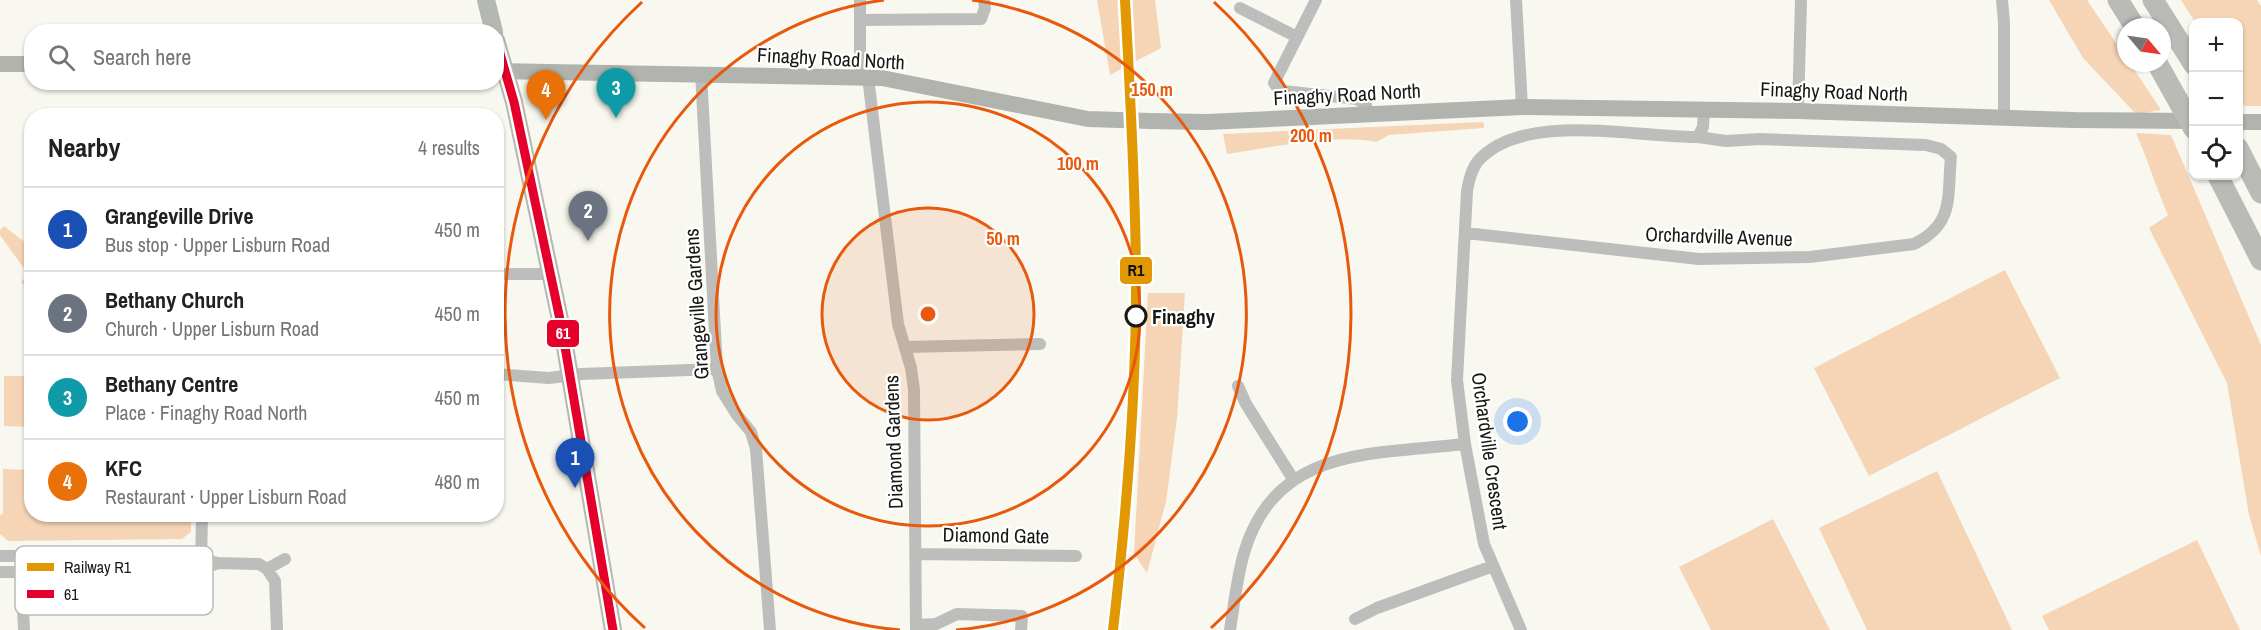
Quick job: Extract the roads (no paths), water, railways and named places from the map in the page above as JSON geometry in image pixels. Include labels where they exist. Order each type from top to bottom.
[{"type":"highway","points":[[2118,0],[2129,18]]},
{"type":"highway","points":[[2153,0],[2189,58]]},
{"type":"highway","points":[[2163,72],[2191,126]]},
{"type":"highway","points":[[2243,156],[2261,193]]},
{"type":"highway","points":[[2220,180],[2261,260]]},
{"type":"main road","points":[[486,0],[492,24]]},
{"type":"main road","points":[[504,83],[551,274],[571,375],[613,630]]},
{"type":"street","name":"Diamond Gardens","points":[[860,0],[864,77],[898,324],[906,347],[914,390],[916,627]]},
{"type":"street","points":[[860,20],[981,19],[985,8],[984,0]]},
{"type":"street","points":[[1316,0],[1274,83],[1278,89],[1283,91],[1357,99],[1366,105],[1367,114]]},
{"type":"street","points":[[1516,0],[1522,107]]},
{"type":"street","points":[[1798,111],[1801,0]]},
{"type":"street","points":[[2002,0],[2004,118]]},
{"type":"street","points":[[1240,8],[1297,37]]},
{"type":"street","points":[[0,64],[24,64]]},
{"type":"street","name":"Finaghy Road North","points":[[504,71],[882,78],[1088,119],[1207,122],[1522,107],[1704,109],[2189,121]]},
{"type":"street","name":"Grangeville Gardens","points":[[701,73],[717,369],[722,391],[751,432],[756,449],[770,630]]},
{"type":"street","points":[[1698,137],[1703,127],[1704,109]]},
{"type":"street","points":[[2243,122],[2261,122]]},
{"type":"street","name":"Orchardville Avenue","points":[[1576,130],[1698,137],[1726,141],[1760,139],[1926,145],[1941,149],[1951,157],[1945,216],[1941,225],[1927,238],[1914,244],[1771,260],[1699,259],[1466,233],[1467,192],[1472,170],[1478,161],[1503,144],[1539,134],[1576,130]]},
{"type":"street","name":"Orchardville Crescent","points":[[1466,233],[1457,380],[1484,544],[1521,630]]},
{"type":"street","points":[[504,274],[551,274]]},
{"type":"street","points":[[906,347],[1040,344]]},
{"type":"street","points":[[504,375],[549,378],[571,375],[717,369]]},
{"type":"street","points":[[1238,386],[1246,404],[1293,479]]},
{"type":"street","points":[[1230,630],[1244,553],[1256,524],[1268,503],[1293,479],[1324,464],[1350,458],[1466,444]]},
{"type":"street","points":[[201,546],[202,522]]},
{"type":"street","name":"Diamond Gate","points":[[916,554],[1076,556]]},
{"type":"street","points":[[0,555],[15,556]]},
{"type":"street","points":[[267,568],[285,559]]},
{"type":"street","points":[[213,563],[258,564],[267,568],[275,581],[277,630]]},
{"type":"street","points":[[1355,619],[1377,608],[1493,566]]},
{"type":"street","points":[[916,627],[936,624],[957,614],[1022,616],[1021,630]]},
{"type":"street","points":[[23,615],[24,630]]},
{"type":"rail line","name":"R1","points":[[1113,630],[1130,449],[1136,313],[1133,167],[1125,0]]},
{"type":"place","name":"Bethany Centre","points":[[616,118]]},
{"type":"place","name":"KFC","points":[[546,120]]},
{"type":"place","name":"Bethany Church","points":[[588,241]]},
{"type":"place","name":"Finaghy","points":[[1136,316]]},
{"type":"place","name":"Grangeville Drive","points":[[575,488]]}]
